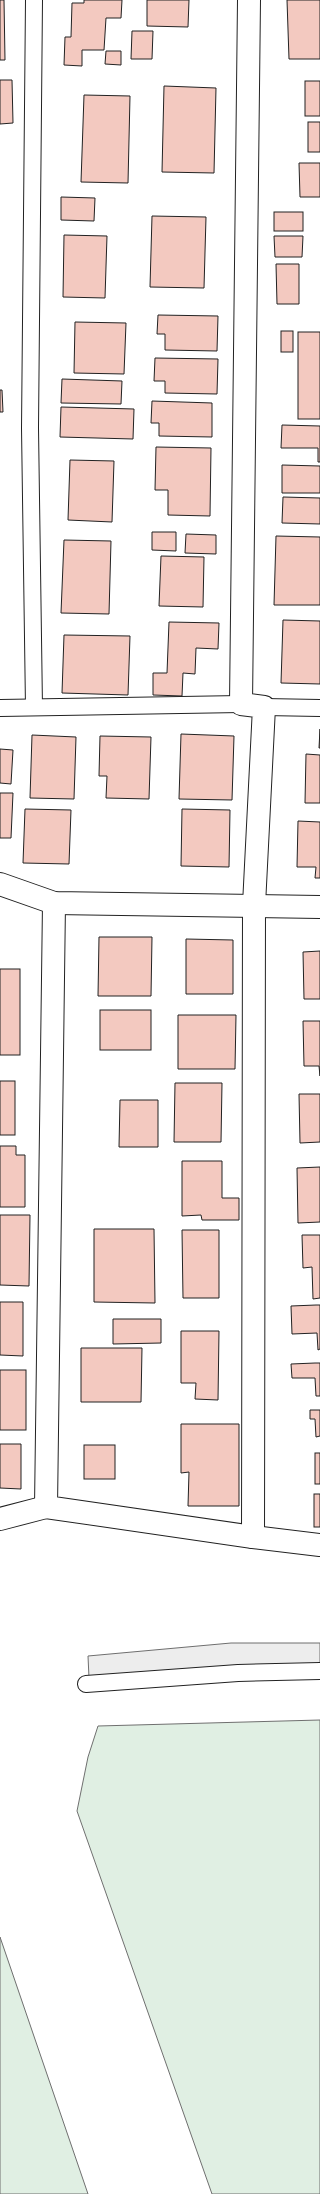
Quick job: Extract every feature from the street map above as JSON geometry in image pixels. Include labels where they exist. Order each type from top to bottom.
[{"type":"street","points":[[249,0],[241,704],[264,707],[254,905],[253,1537]]},
{"type":"street","points":[[0,884],[54,903],[320,907]]},
{"type":"street","points":[[46,1507],[54,903]]},
{"type":"street","points":[[0,1519],[46,1507],[253,1537],[320,1545]]},
{"type":"lane","points":[[34,0],[30,428],[34,708]]},
{"type":"lane","points":[[0,708],[241,704]]},
{"type":"lane","points":[[264,707],[320,708]]},
{"type":"lane","points":[[86,1684],[238,1673],[320,1671]]},
{"type":"green space","points":[[320,1720],[320,2194],[212,2194],[77,1811],[88,1757],[98,1726]]},
{"type":"green space","points":[[0,1937],[88,2194],[0,2194]]},
{"type":"shaded area","points":[[231,1643],[320,1643],[320,1667],[89,1678],[88,1656]]},
{"type":"building","points":[[0,0],[4,0],[5,60],[0,60]]},
{"type":"building","points":[[84,0],[122,0],[121,18],[106,18],[104,50],[82,50],[82,66],[64,65],[65,37],[71,37],[72,3],[84,3]]},
{"type":"building","points":[[147,0],[189,0],[188,27],[147,26]]},
{"type":"building","points":[[287,0],[320,0],[320,59],[289,59]]},
{"type":"building","points":[[132,31],[153,31],[152,59],[131,59]]},
{"type":"building","points":[[106,51],[121,51],[121,65],[105,64]]},
{"type":"building","points":[[0,80],[12,80],[13,123],[0,124]]},
{"type":"building","points":[[305,81],[320,81],[320,116],[305,116]]},
{"type":"building","points":[[164,86],[216,88],[214,173],[162,172]]},
{"type":"building","points":[[84,95],[130,96],[128,183],[81,182]]},
{"type":"building","points":[[308,122],[320,122],[320,152],[308,152]]},
{"type":"building","points":[[299,163],[320,163],[320,197],[300,197]]},
{"type":"building","points":[[61,197],[95,198],[94,221],[61,220]]},
{"type":"building","points":[[274,212],[303,212],[303,231],[274,231]]},
{"type":"building","points":[[152,216],[206,217],[204,288],[150,287]]},
{"type":"building","points":[[64,235],[107,236],[105,298],[63,297]]},
{"type":"building","points":[[274,236],[303,236],[302,257],[275,257]]},
{"type":"building","points":[[276,264],[299,264],[299,304],[277,304]]},
{"type":"building","points":[[158,315],[218,316],[217,351],[165,350],[165,334],[157,334]]},
{"type":"building","points":[[75,322],[126,323],[124,374],[74,373]]},
{"type":"building","points":[[281,331],[293,331],[293,352],[281,352]]},
{"type":"building","points":[[298,332],[320,332],[320,419],[298,419]]},
{"type":"building","points":[[155,358],[218,359],[217,394],[165,393],[165,381],[154,381]]},
{"type":"building","points":[[62,379],[122,381],[121,404],[61,403]]},
{"type":"building","points":[[0,390],[2,390],[3,412],[0,412]]},
{"type":"building","points":[[152,401],[212,403],[212,437],[159,436],[159,423],[151,423]]},
{"type":"building","points":[[61,407],[134,409],[133,439],[60,437]]},
{"type":"building","points":[[282,425],[320,426],[320,462],[318,462],[318,448],[281,448]]},
{"type":"building","points":[[156,447],[211,448],[210,516],[168,515],[168,490],[155,490]]},
{"type":"building","points":[[70,460],[114,461],[112,522],[68,520]]},
{"type":"building","points":[[282,465],[320,466],[320,493],[282,493]]},
{"type":"building","points":[[283,497],[320,498],[320,524],[282,523]]},
{"type":"building","points":[[152,532],[176,532],[176,551],[152,550]]},
{"type":"building","points":[[186,534],[216,535],[216,554],[185,553]]},
{"type":"building","points":[[276,536],[320,537],[320,605],[274,605]]},
{"type":"building","points":[[64,540],[111,541],[109,614],[61,613]]},
{"type":"building","points":[[161,556],[204,557],[203,607],[159,606]]},
{"type":"building","points":[[283,620],[320,621],[320,684],[281,683]]},
{"type":"building","points":[[169,622],[219,623],[218,649],[196,648],[195,674],[183,673],[182,696],[153,695],[153,673],[167,673]]},
{"type":"building","points":[[64,635],[130,636],[128,695],[62,693]]},
{"type":"building","points":[[181,734],[234,736],[232,800],[179,799]]},
{"type":"building","points":[[32,735],[76,737],[74,799],[30,798]]},
{"type":"building","points":[[100,736],[151,737],[149,799],[106,798],[107,776],[99,776]]},
{"type":"building","points":[[0,749],[13,750],[11,784],[0,783]]},
{"type":"building","points":[[306,754],[320,755],[320,803],[305,803]]},
{"type":"building","points":[[0,793],[13,793],[11,838],[0,838]]},
{"type":"building","points":[[25,809],[71,810],[69,864],[23,863]]},
{"type":"building","points":[[182,809],[230,810],[229,867],[181,866]]},
{"type":"building","points":[[298,821],[320,822],[320,878],[315,878],[316,867],[297,867]]},
{"type":"building","points":[[99,937],[152,937],[151,996],[98,996]]},
{"type":"building","points":[[186,939],[233,940],[233,994],[186,994]]},
{"type":"building","points":[[320,951],[320,999],[304,999],[303,952]]},
{"type":"building","points":[[0,969],[20,969],[20,1055],[0,1055]]},
{"type":"building","points":[[100,1010],[151,1010],[151,1050],[100,1050]]},
{"type":"building","points":[[178,1015],[236,1015],[235,1069],[178,1069]]},
{"type":"building","points":[[303,1021],[320,1021],[320,1076],[319,1066],[304,1066]]},
{"type":"building","points":[[0,1081],[15,1081],[15,1135],[0,1135]]},
{"type":"building","points":[[175,1083],[222,1083],[221,1142],[174,1142]]},
{"type":"building","points":[[299,1094],[320,1094],[320,1142],[300,1143]]},
{"type":"building","points":[[120,1100],[158,1100],[158,1147],[119,1147]]},
{"type":"building","points":[[0,1146],[16,1146],[16,1155],[25,1155],[25,1207],[0,1207]]},
{"type":"building","points":[[182,1161],[222,1161],[222,1198],[239,1198],[239,1220],[202,1220],[201,1215],[182,1216]]},
{"type":"building","points":[[320,1167],[320,1222],[298,1223],[297,1168]]},
{"type":"building","points":[[0,1215],[30,1215],[29,1286],[0,1285]]},
{"type":"building","points":[[94,1229],[154,1229],[155,1303],[94,1302]]},
{"type":"building","points":[[182,1230],[219,1230],[219,1298],[183,1298]]},
{"type":"building","points":[[302,1235],[320,1235],[320,1298],[313,1299],[312,1267],[303,1268]]},
{"type":"building","points":[[0,1302],[23,1302],[23,1356],[0,1355]]},
{"type":"building","points":[[320,1305],[320,1349],[318,1350],[317,1333],[292,1334],[291,1306]]},
{"type":"building","points":[[113,1319],[161,1319],[161,1343],[113,1344]]},
{"type":"building","points":[[181,1331],[219,1331],[218,1400],[195,1399],[196,1383],[181,1383]]},
{"type":"building","points":[[81,1348],[142,1348],[141,1402],[81,1402]]},
{"type":"building","points":[[320,1363],[320,1396],[316,1396],[315,1378],[292,1378],[291,1364]]},
{"type":"building","points":[[0,1370],[26,1370],[26,1430],[0,1430]]},
{"type":"building","points":[[310,1410],[320,1410],[320,1436],[316,1437],[315,1419],[310,1419]]},
{"type":"building","points":[[181,1424],[239,1424],[239,1506],[188,1506],[189,1472],[181,1473]]},
{"type":"building","points":[[0,1444],[21,1444],[21,1489],[0,1488]]},
{"type":"building","points":[[84,1445],[115,1445],[115,1479],[84,1479]]},
{"type":"building","points":[[315,1453],[320,1453],[320,1484],[315,1484]]},
{"type":"building","points":[[314,1494],[320,1494],[320,1527],[314,1527]]}]
